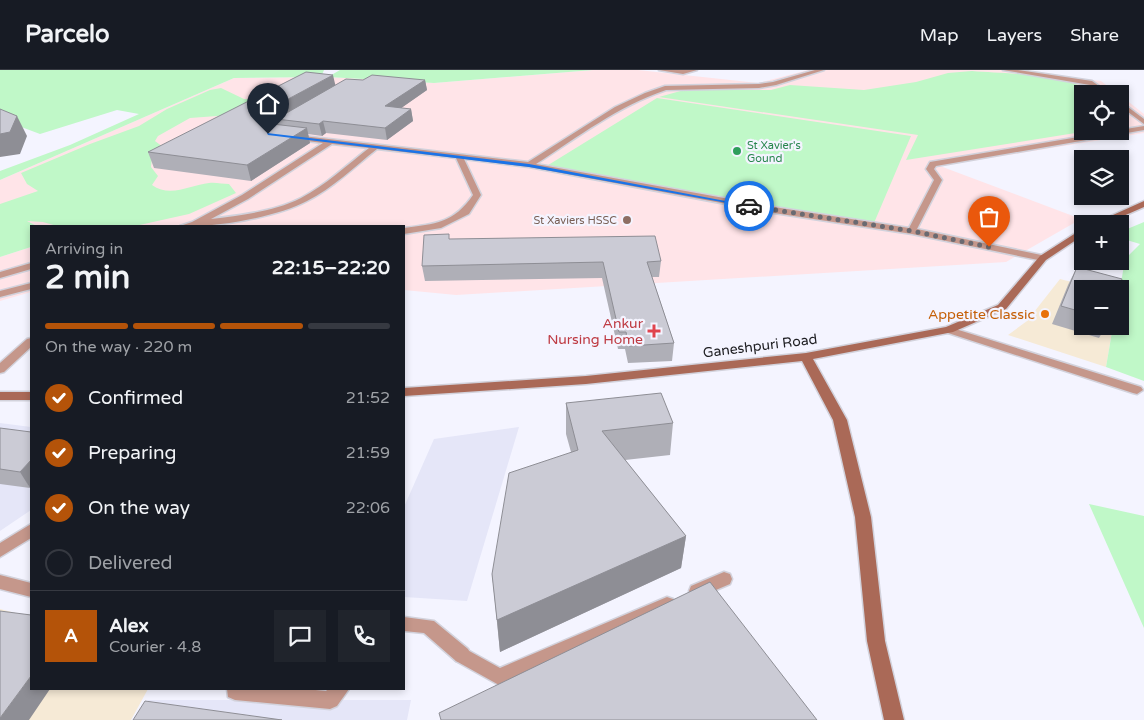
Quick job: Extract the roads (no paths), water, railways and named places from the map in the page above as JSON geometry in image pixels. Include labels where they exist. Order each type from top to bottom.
[{"type":"street","points":[[662,70],[683,72],[694,70]]},
{"type":"street","points":[[529,165],[617,108],[665,88],[759,86],[774,84],[821,70]]},
{"type":"street","points":[[1006,70],[1092,83],[1095,85]]},
{"type":"street","points":[[1129,110],[1144,122]]},
{"type":"street","points":[[912,231],[938,180],[930,169],[933,164],[1144,128]]},
{"type":"street","points":[[286,136],[529,165],[774,210],[912,231],[1043,258]]},
{"type":"street","points":[[195,224],[245,197],[329,142]]},
{"type":"street","points":[[190,225],[267,214],[294,205],[315,193],[376,146]]},
{"type":"street","points":[[405,231],[438,226],[466,212],[477,196],[459,156]]},
{"type":"street","points":[[1118,215],[1144,204]]},
{"type":"street","name":"Ganeshpuri Road","points":[[405,392],[586,380],[806,357],[949,330],[1002,307],[1043,258],[1074,237]]},
{"type":"street","points":[[0,275],[30,266]]},
{"type":"street","points":[[0,294],[30,286]]},
{"type":"street","points":[[949,330],[1137,390]]},
{"type":"street","points":[[0,369],[30,342]]},
{"type":"street","points":[[806,357],[840,420],[863,517],[876,641],[894,720]]},
{"type":"street","points":[[0,396],[30,396]]},
{"type":"street","points":[[0,551],[30,531]]},
{"type":"street","points":[[405,624],[428,626],[462,656],[499,677],[724,579]]},
{"type":"street","points":[[0,582],[30,590]]},
{"type":"street","points":[[235,691],[330,700],[339,690]]},
{"type":"place","name":"St Xavier's Gound","points":[[737,151]]},
{"type":"place","name":"St Xaviers HSSC","points":[[627,220]]},
{"type":"place","name":"Appetite Classic","points":[[1045,314]]},
{"type":"place","name":"Ankur Nursing Home","points":[[654,331]]}]
